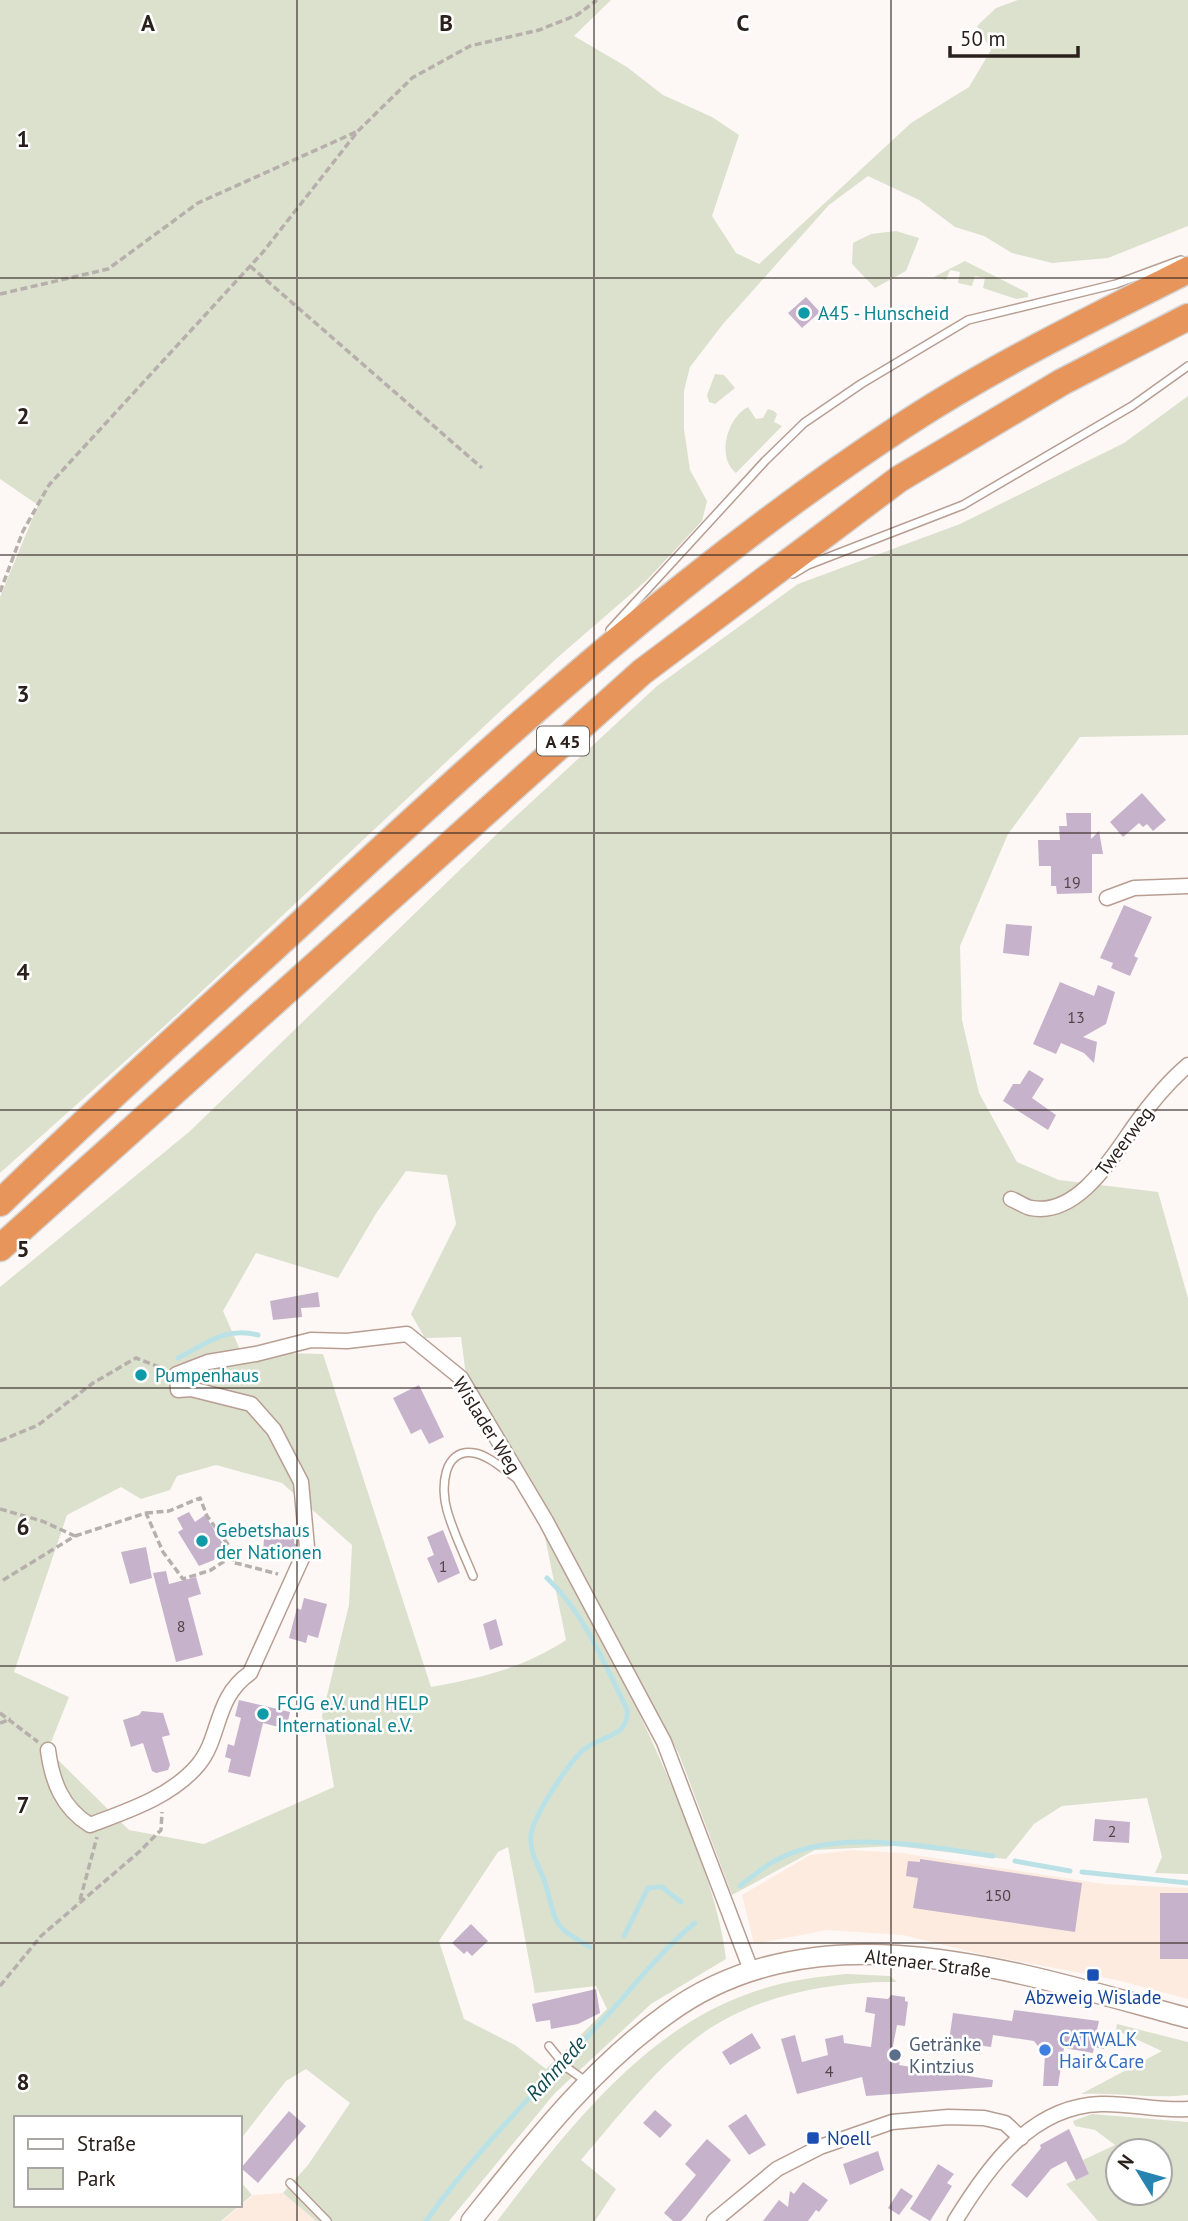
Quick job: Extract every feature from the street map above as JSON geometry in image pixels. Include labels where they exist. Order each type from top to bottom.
[{"type":"highway","name":"A 45","points":[[0,1203],[540,703],[732,547],[810,489],[910,421],[1095,317],[1188,270]]},
{"type":"highway","name":"A 45","points":[[0,1248],[459,833],[642,672],[900,478],[1062,382],[1188,317]]},
{"type":"main road","name":"Altenaer Straße","points":[[471,2221],[587,2082],[668,2012],[751,1970],[800,1958],[847,1954],[923,1958],[1075,1988],[1188,2018]]},
{"type":"street","points":[[1107,898],[1134,888],[1188,886]]},
{"type":"street","name":"Tweerweg","points":[[1011,1199],[1031,1208],[1057,1205],[1082,1191],[1106,1170],[1136,1123],[1188,1065]]},
{"type":"street","name":"Wislader Weg","points":[[177,1374],[208,1362],[256,1354],[311,1340],[347,1341],[407,1334],[461,1378],[523,1482],[664,1742],[751,1970]]},
{"type":"street","points":[[48,1750],[51,1777],[72,1815],[90,1825],[161,1794],[199,1764],[234,1684],[250,1673],[307,1547],[301,1482],[274,1430],[251,1404],[191,1389],[178,1390],[177,1374]]},
{"type":"street","points":[[955,2221],[985,2173],[1021,2138],[1044,2121],[1087,2105],[1188,2109]]},
{"type":"street","points":[[714,2221],[777,2169],[820,2147],[892,2122],[948,2117],[984,2118],[1004,2123],[1021,2138]]},
{"type":"lane","points":[[605,635],[765,461],[804,423],[861,384],[968,320],[1116,284],[1188,257]]},
{"type":"lane","points":[[785,579],[808,565],[883,539],[964,505],[1132,406],[1188,366]]},
{"type":"lane","points":[[642,672],[762,594]]},
{"type":"lane","points":[[540,703],[596,645]]},
{"type":"lane","points":[[473,1576],[446,1509],[443,1487],[445,1472],[460,1454],[474,1453],[523,1482]]},
{"type":"lane","points":[[549,2046],[566,2067],[587,2082]]},
{"type":"lane","points":[[290,2183],[327,2221]]},
{"type":"path","points":[[0,592],[23,531],[49,485],[250,266],[358,131],[412,78],[470,46],[540,30],[577,15],[597,0]]},
{"type":"path","points":[[0,294],[108,269],[198,202],[358,131]]},
{"type":"path","points":[[250,266],[482,468]]},
{"type":"path","points":[[0,1441],[38,1424],[93,1383],[136,1358],[177,1374]]},
{"type":"path","points":[[0,1582],[75,1536],[146,1513],[169,1511],[200,1498],[207,1516],[235,1554]]},
{"type":"path","points":[[0,1509],[42,1521],[75,1536]]},
{"type":"path","points":[[146,1513],[163,1552],[183,1579],[211,1570],[235,1554]]},
{"type":"path","points":[[235,1554],[232,1562],[294,1578]]},
{"type":"path","points":[[0,1713],[48,1750]]},
{"type":"path","points":[[0,1723],[11,1719]]},
{"type":"path","points":[[0,1986],[41,1936],[161,1829],[161,1794]]},
{"type":"path","points":[[80,1902],[101,1821]]},
{"type":"shaded area","points":[[852,1850],[902,1853],[1104,1884],[1188,1888],[1188,1999],[1117,1980],[980,1954],[903,1935],[827,1930],[754,1944],[742,1895],[810,1855]]},
{"type":"shaded area","points":[[283,2193],[316,2221],[222,2221],[242,2207],[253,2195]]},
{"type":"green space","points":[[0,0],[611,0],[574,36],[627,67],[663,95],[712,117],[739,135],[712,216],[736,253],[759,264],[911,123],[969,87],[991,50],[977,26],[996,8],[1018,0],[1188,0],[1188,226],[1108,258],[1052,263],[1012,253],[984,236],[955,227],[919,200],[868,176],[829,205],[723,324],[690,367],[684,391],[684,429],[690,470],[707,501],[702,521],[647,580],[557,658],[169,1022],[0,1173],[0,597],[38,505],[0,479]]},
{"type":"green space","points":[[896,231],[919,238],[906,271],[875,288],[852,264],[853,243],[871,234]]},
{"type":"green space","points":[[965,261],[1028,293],[1028,297],[1016,299],[983,288],[985,278],[975,276],[972,286],[958,283],[960,272],[950,270],[946,280],[934,277]]},
{"type":"green space","points":[[715,374],[724,375],[735,388],[715,404],[709,402],[707,395]]},
{"type":"green space","points":[[1188,396],[1188,735],[1080,737],[1008,834],[960,946],[962,1020],[979,1093],[1017,1162],[1059,1180],[1158,1192],[1188,1298],[1188,1874],[1155,1873],[1162,1857],[1147,1798],[1062,1806],[1034,1824],[1006,1859],[896,1846],[815,1850],[732,1895],[679,1754],[552,1518],[466,1376],[461,1337],[425,1338],[411,1314],[456,1224],[447,1175],[406,1171],[377,1212],[338,1278],[256,1253],[223,1311],[241,1352],[323,1354],[431,1687],[501,1671],[566,1640],[542,1523],[617,1668],[669,1778],[709,1886],[726,1959],[651,2004],[555,2093],[449,2221],[316,2221],[283,2193],[308,2165],[350,2103],[306,2069],[286,2081],[242,2137],[242,2116],[14,2116],[14,2207],[238,2207],[221,2221],[0,2221],[0,1287],[189,1132],[501,830],[657,686],[798,584],[960,524],[1124,443]],"holes":[[[216,1465],[282,1483],[352,1545],[349,1605],[322,1716],[334,1787],[204,1844],[129,1830],[48,1750],[69,1697],[14,1672],[67,1515],[121,1487],[141,1499],[170,1490],[177,1476]],[[508,1847],[535,1993],[596,1986],[607,2009],[546,2069],[515,2045],[464,2019],[439,1941],[498,1852]]]},
{"type":"green space","points":[[748,407],[756,419],[763,418],[768,409],[774,411],[777,414],[774,422],[782,426],[736,473],[726,457],[725,448],[734,420]]},
{"type":"green space","points":[[847,1974],[890,1976],[897,1982],[847,1984],[771,2000],[724,2020],[703,2033],[669,2061],[581,2160],[616,2189],[595,2221],[497,2221],[550,2153],[609,2087],[676,2031],[713,2009],[753,1992],[800,1980]]},
{"type":"green space","points":[[1117,2024],[1188,2042],[1188,2095],[1081,2094],[1162,2051],[1116,2030]]},
{"type":"green space","points":[[1092,2114],[1188,2122],[1188,2221],[1098,2221],[1066,2184],[1089,2174],[1083,2160],[1104,2150],[1104,2207],[1174,2207],[1174,2137],[1104,2137],[1095,2130],[1075,2126],[1073,2121]]},
{"type":"green space","points":[[242,2183],[252,2195],[242,2203]]},
{"type":"building","name":"A45 - Hunscheid","points":[[806,297],[820,312],[802,328],[788,313]]},
{"type":"building","points":[[1142,793],[1166,820],[1153,831],[1147,824],[1143,827],[1139,823],[1123,837],[1110,822]]},
{"type":"building","points":[[1066,813],[1091,813],[1091,839],[1099,831],[1103,854],[1092,854],[1092,893],[1057,894],[1056,886],[1051,886],[1051,866],[1039,866],[1038,840],[1060,840],[1059,826],[1067,826]]},
{"type":"building","points":[[1124,905],[1152,917],[1134,956],[1138,958],[1130,976],[1111,968],[1113,963],[1100,958]]},
{"type":"building","points":[[1006,924],[1032,926],[1029,956],[1003,953]]},
{"type":"building","points":[[1060,982],[1094,996],[1098,985],[1115,992],[1106,1024],[1083,1037],[1097,1042],[1094,1063],[1084,1053],[1061,1043],[1056,1054],[1033,1044]]},
{"type":"building","points":[[1029,1070],[1044,1079],[1032,1098],[1056,1115],[1048,1130],[1003,1101],[1013,1084],[1020,1084]]},
{"type":"building","points":[[318,1292],[320,1307],[301,1308],[302,1317],[273,1320],[270,1301]]},
{"type":"building","points":[[419,1385],[444,1437],[429,1444],[421,1429],[411,1434],[393,1398]]},
{"type":"building","name":"Gebetshaus der Nationen","points":[[189,1512],[195,1522],[205,1515],[226,1549],[215,1556],[214,1560],[199,1566],[178,1532],[183,1529],[177,1518]]},
{"type":"building","points":[[273,1526],[295,1529],[294,1543],[297,1545],[291,1558],[263,1552],[264,1539],[271,1540]]},
{"type":"building","points":[[443,1530],[460,1573],[438,1583],[427,1558],[434,1555],[427,1537]]},
{"type":"building","points":[[146,1547],[152,1578],[130,1584],[121,1552]]},
{"type":"building","points":[[166,1571],[169,1584],[196,1577],[201,1594],[188,1598],[203,1655],[176,1662],[153,1573]]},
{"type":"building","points":[[304,1598],[327,1604],[318,1638],[308,1635],[306,1643],[289,1638],[297,1608],[301,1610]]},
{"type":"building","points":[[496,1619],[503,1645],[490,1650],[483,1624]]},
{"type":"building","points":[[239,1700],[290,1712],[286,1729],[263,1723],[250,1777],[228,1772],[231,1759],[225,1757],[228,1744],[234,1746],[241,1718],[235,1716]]},
{"type":"building","points":[[142,1711],[163,1713],[170,1735],[162,1737],[170,1765],[168,1770],[156,1773],[152,1771],[143,1743],[131,1747],[123,1720],[139,1715]]},
{"type":"building","points":[[1095,1819],[1130,1822],[1129,1843],[1093,1841]]},
{"type":"building","points":[[920,1859],[1082,1883],[1075,1932],[913,1908],[918,1878],[906,1876],[908,1861],[920,1862]]},
{"type":"building","points":[[1160,1893],[1188,1893],[1188,1959],[1160,1959]]},
{"type":"building","points":[[471,1924],[488,1941],[472,1956],[467,1951],[464,1954],[452,1943]]},
{"type":"building","points":[[596,1989],[600,2013],[578,2024],[551,2029],[550,2020],[536,2022],[532,2004]]},
{"type":"building","points":[[891,1995],[905,1997],[908,2002],[905,2026],[897,2025],[892,2051],[902,2052],[899,2065],[993,2080],[992,2087],[866,2096],[862,2077],[797,2094],[781,2039],[795,2035],[802,2062],[828,2055],[825,2039],[843,2035],[844,2043],[871,2047],[875,2014],[865,2012],[867,1997],[888,1999]]},
{"type":"building","points":[[1014,2010],[1099,2021],[1096,2034],[1106,2036],[1104,2049],[1094,2047],[1093,2053],[1064,2048],[1058,2086],[1043,2086],[1045,2055],[1034,2041],[993,2035],[991,2047],[949,2041],[953,2013],[1012,2021]]},
{"type":"building","points":[[752,2033],[761,2048],[730,2065],[722,2052]]},
{"type":"building","points":[[655,2110],[672,2125],[660,2138],[643,2123]]},
{"type":"building","points":[[289,2111],[306,2126],[258,2183],[242,2167]]},
{"type":"building","points":[[746,2114],[766,2145],[749,2155],[728,2126]]},
{"type":"building","points":[[1069,2129],[1089,2174],[1076,2180],[1066,2161],[1051,2169],[1027,2198],[1011,2185],[1041,2148],[1040,2145]]},
{"type":"building","points":[[707,2139],[731,2160],[686,2216],[681,2221],[673,2221],[664,2213],[696,2175],[685,2164]]},
{"type":"building","points":[[878,2151],[884,2170],[850,2185],[843,2164]]},
{"type":"building","points":[[938,2164],[954,2174],[947,2183],[952,2186],[930,2221],[910,2209]]},
{"type":"building","points":[[803,2182],[828,2200],[819,2212],[816,2210],[808,2221],[763,2221],[779,2200],[788,2207],[790,2191],[794,2194]]},
{"type":"building","points":[[901,2188],[913,2196],[899,2215],[888,2208]]},
{"type":"waterway","points":[[178,1358],[226,1335],[258,1335]]},
{"type":"waterway","points":[[547,1578],[583,1623],[627,1709],[627,1719],[623,1726],[581,1752],[568,1768],[544,1804],[531,1835],[534,1855],[558,1923],[569,1934],[590,1947]]},
{"type":"waterway","name":"Rahmede","points":[[740,1886],[771,1863],[795,1852],[822,1845],[880,1842],[993,1856]]},
{"type":"waterway","name":"Rahmede","points":[[1015,1861],[1070,1871]]},
{"type":"waterway","name":"Rahmede","points":[[1082,1872],[1188,1883]]},
{"type":"waterway","points":[[624,1936],[648,1888],[662,1887],[681,1902]]},
{"type":"waterway","name":"Rahmede","points":[[426,2221],[511,2117],[659,1957],[695,1923]]},
{"type":"place","name":"A45 - Hunscheid","points":[[804,313]]},
{"type":"place","name":"Pumpenhaus","points":[[141,1375]]},
{"type":"place","name":"Gebetshaus der Nationen","points":[[202,1541]]},
{"type":"place","name":"FCJG e.V. und HELP International e.V.","points":[[263,1714]]},
{"type":"place","name":"Abzweig Wislade","points":[[1093,1975]]},
{"type":"place","name":"CATWALK Hair&Care","points":[[1045,2050]]},
{"type":"place","name":"Getränke Kintzius","points":[[895,2055]]},
{"type":"place","name":"Noell","points":[[813,2138]]}]
